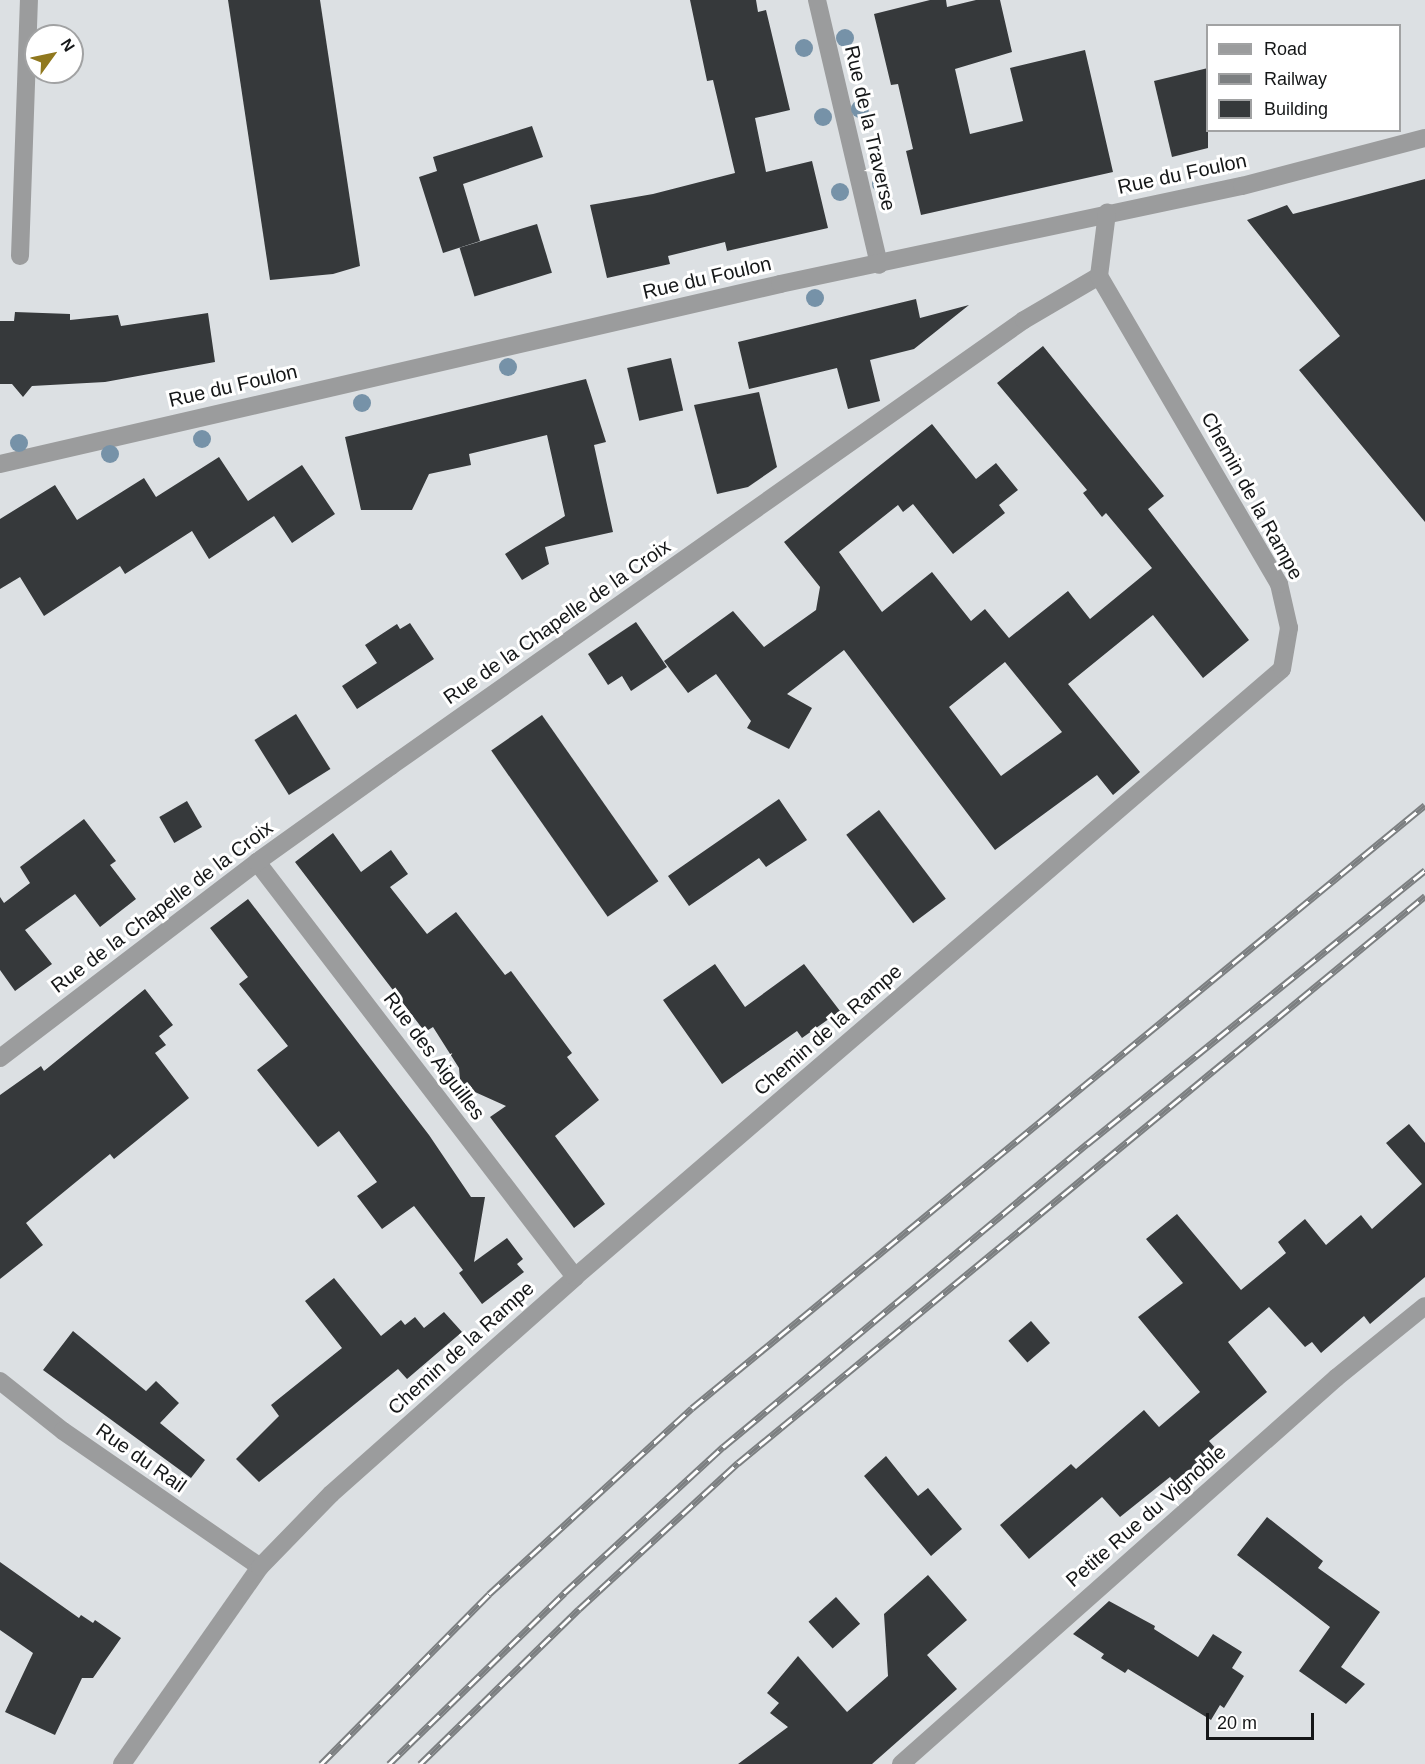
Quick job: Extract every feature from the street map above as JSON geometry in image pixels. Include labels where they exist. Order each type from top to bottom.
[{"type":"street","points":[[21,256],[29,0]]},
{"type":"street","name":"Rue de la Traverse","points":[[817,0],[879,265]]},
{"type":"street","name":"Rue du Foulon","points":[[0,464],[780,284],[879,265],[1107,213],[1242,186],[1425,138]]},
{"type":"street","points":[[1099,276],[1107,213]]},
{"type":"street","name":"Chemin de la Rampe","points":[[122,1764],[260,1567],[331,1494],[575,1277],[1282,669],[1289,628],[1279,584],[1099,276]]},
{"type":"street","name":"Rue de la Chapelle de la Croix","points":[[0,1058],[257,862],[1024,320],[1099,276]]},
{"type":"street","name":"Rue des Aiguilles","points":[[257,862],[575,1277]]},
{"type":"street","name":"Petite Rue du Vignoble","points":[[901,1764],[1327,1386],[1425,1306]]},
{"type":"street","name":"Rue du Rail","points":[[0,1381],[63,1431],[260,1567]]},
{"type":"building","points":[[228,0],[320,0],[360,266],[333,274],[270,280]]},
{"type":"building","points":[[690,0],[756,0],[758,12],[766,10],[790,110],[755,118],[766,172],[812,161],[828,228],[727,251],[725,242],[668,256],[670,264],[607,278],[590,205],[653,194],[735,173],[713,80],[707,81]]},
{"type":"building","points":[[930,0],[946,0],[947,7],[976,0],[1000,0],[1012,52],[955,69],[970,134],[1023,121],[1010,68],[1085,50],[1113,172],[921,215],[906,151],[913,149],[898,84],[891,85],[874,14]]},
{"type":"building","points":[[1206,68],[1208,148],[1172,157],[1154,81]]},
{"type":"building","points":[[532,126],[543,157],[463,184],[480,241],[443,253],[419,177],[437,171],[433,157]]},
{"type":"building","points":[[1425,179],[1425,522],[1299,370],[1340,336],[1247,220],[1287,205],[1293,214]]},
{"type":"building","points":[[537,224],[552,273],[474,296],[460,248]]},
{"type":"building","points":[[916,299],[920,318],[969,305],[914,349],[870,360],[880,401],[848,409],[837,368],[749,389],[738,342]]},
{"type":"building","points":[[15,312],[70,314],[70,320],[118,315],[121,326],[208,313],[215,362],[105,382],[32,386],[23,397],[12,384],[0,384],[0,321],[14,321]]},
{"type":"building","points":[[1043,346],[1164,496],[1148,509],[1249,640],[1203,678],[1153,615],[1068,684],[1140,772],[1113,795],[1097,775],[995,850],[844,650],[787,694],[812,708],[789,749],[747,728],[751,721],[716,674],[688,693],[664,661],[733,611],[764,647],[816,610],[820,587],[784,542],[932,424],[976,479],[996,463],[1018,490],[999,505],[1005,513],[953,554],[913,504],[903,512],[898,505],[839,552],[882,612],[932,572],[971,621],[985,609],[1009,638],[1068,591],[1090,619],[1152,568],[1106,513],[1102,517],[1083,493],[1087,490],[997,383]],"holes":[[[1005,662],[1062,732],[1001,776],[949,707]]]},
{"type":"building","points":[[671,358],[683,411],[639,421],[627,368]]},
{"type":"building","points":[[586,379],[606,442],[594,445],[613,532],[545,547],[549,564],[522,580],[505,554],[565,516],[547,435],[469,454],[471,465],[429,474],[412,510],[361,510],[345,437]]},
{"type":"building","points":[[759,392],[777,467],[748,487],[717,494],[694,405]]},
{"type":"building","points":[[219,457],[248,501],[302,465],[335,514],[292,543],[274,516],[209,559],[192,531],[125,574],[120,566],[44,616],[20,577],[0,589],[0,519],[55,485],[77,520],[144,478],[156,497]]},
{"type":"building","points":[[636,622],[667,667],[631,691],[622,676],[608,685],[588,654]]},
{"type":"building","points":[[410,623],[434,659],[357,709],[342,686],[377,663],[365,645],[397,624],[400,629]]},
{"type":"building","points":[[296,714],[330,769],[289,795],[254,740]]},
{"type":"building","points":[[542,715],[658,881],[608,917],[491,751]]},
{"type":"building","points":[[779,799],[807,840],[766,867],[759,858],[689,906],[668,876]]},
{"type":"building","points":[[187,801],[202,827],[174,843],[159,817]]},
{"type":"building","points":[[879,810],[946,899],[913,923],[846,835]]},
{"type":"building","points":[[84,819],[116,861],[110,865],[136,899],[100,927],[75,894],[25,930],[52,964],[15,991],[0,970],[0,897],[4,903],[30,883],[20,867]]},
{"type":"building","points":[[333,833],[361,872],[391,850],[408,874],[390,887],[427,934],[456,912],[505,975],[511,971],[572,1053],[567,1057],[599,1100],[555,1136],[605,1204],[574,1228],[490,1117],[506,1106],[466,1088],[460,1080],[459,1068],[433,1027],[425,1032],[295,862]]},
{"type":"building","points":[[248,899],[429,1135],[471,1197],[485,1197],[474,1262],[507,1238],[523,1259],[517,1264],[524,1272],[482,1304],[459,1273],[463,1270],[414,1206],[382,1229],[357,1196],[377,1182],[339,1131],[318,1147],[257,1070],[288,1046],[239,984],[248,977],[210,928]]},
{"type":"building","points":[[715,964],[745,1007],[804,964],[840,1011],[802,1038],[797,1031],[722,1084],[663,1000]]},
{"type":"building","points":[[145,989],[173,1025],[159,1036],[166,1045],[155,1053],[189,1098],[114,1159],[110,1154],[26,1223],[43,1245],[0,1279],[0,1095],[41,1066],[44,1071]]},
{"type":"building","points":[[1409,1124],[1425,1143],[1425,1277],[1370,1324],[1364,1316],[1321,1353],[1312,1342],[1305,1347],[1269,1307],[1228,1342],[1267,1392],[1209,1441],[1217,1450],[1177,1485],[1170,1477],[1120,1517],[1102,1497],[1029,1559],[1000,1525],[1071,1464],[1076,1469],[1144,1410],[1159,1427],[1200,1392],[1138,1317],[1183,1283],[1146,1239],[1177,1214],[1241,1290],[1286,1253],[1278,1242],[1305,1219],[1326,1245],[1361,1215],[1372,1229],[1422,1184],[1386,1143]]},
{"type":"building","points":[[334,1278],[381,1336],[401,1320],[405,1325],[415,1317],[424,1328],[444,1312],[462,1332],[407,1379],[398,1369],[259,1482],[236,1459],[279,1416],[271,1405],[342,1348],[305,1301]]},
{"type":"building","points":[[1031,1321],[1050,1343],[1027,1363],[1008,1341]]},
{"type":"building","points":[[73,1331],[146,1391],[156,1381],[179,1403],[160,1423],[205,1460],[191,1478],[43,1370]]},
{"type":"building","points":[[886,1456],[918,1496],[928,1488],[962,1529],[931,1556],[864,1476]]},
{"type":"building","points":[[1267,1517],[1323,1561],[1318,1568],[1380,1612],[1341,1667],[1365,1684],[1346,1704],[1299,1671],[1330,1627],[1237,1555]]},
{"type":"building","points":[[0,1562],[79,1618],[81,1615],[93,1623],[95,1620],[121,1638],[93,1678],[82,1678],[55,1735],[5,1712],[33,1653],[0,1630]]},
{"type":"building","points":[[928,1575],[967,1620],[927,1655],[957,1689],[872,1764],[738,1764],[788,1727],[770,1713],[779,1703],[767,1693],[798,1656],[847,1712],[888,1676],[884,1614]]},
{"type":"building","points":[[836,1597],[860,1624],[833,1649],[809,1622]]},
{"type":"building","points":[[1109,1601],[1155,1626],[1154,1629],[1198,1657],[1213,1634],[1242,1652],[1232,1668],[1244,1676],[1224,1708],[1220,1705],[1211,1720],[1128,1669],[1125,1673],[1101,1658],[1104,1654],[1073,1634]]},
{"type":"railway","points":[[321,1764],[489,1594],[692,1408],[1425,805]]},
{"type":"railway","points":[[389,1764],[564,1593],[723,1447],[1087,1144],[1425,870]]},
{"type":"railway","points":[[420,1764],[579,1609],[738,1463],[1425,896]]}]
